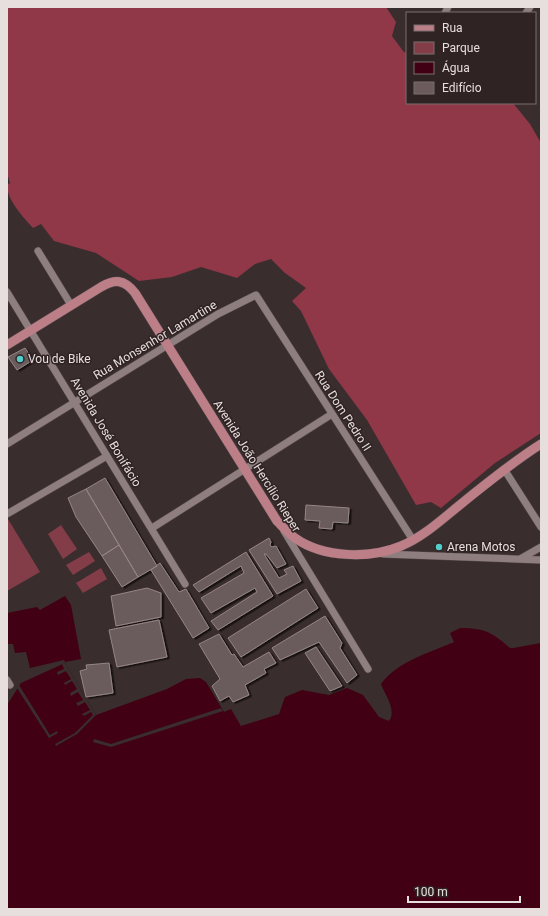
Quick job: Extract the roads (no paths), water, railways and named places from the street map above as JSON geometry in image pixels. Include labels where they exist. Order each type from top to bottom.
[{"type":"main road","name":"Avenida João Hercílio Rieper","points":[[71,305],[108,283],[119,281],[129,286],[277,521]]},
{"type":"main road","points":[[7,345],[71,305]]},
{"type":"main road","points":[[277,521],[295,538],[319,549],[347,554],[375,554],[401,546],[413,540],[444,518],[504,469],[541,444]]},
{"type":"street","points":[[38,251],[71,305]]},
{"type":"street","name":"Avenida José Bonifácio","points":[[7,292],[185,584]]},
{"type":"street","name":"Rua Monsenhor Lamartine","points":[[7,444],[227,309],[256,295]]},
{"type":"street","name":"Rua Dom Pedro II","points":[[256,295],[413,540]]},
{"type":"street","points":[[152,528],[332,414]]},
{"type":"street","points":[[7,514],[107,456]]},
{"type":"street","points":[[504,469],[541,527]]},
{"type":"street","name":"Avenida João Hercílio Rieper","points":[[277,521],[368,669]]},
{"type":"street","points":[[520,559],[541,547]]},
{"type":"street","points":[[375,554],[541,560]]},
{"type":"water","points":[[65,596],[71,605],[81,659],[65,662],[64,660],[30,668],[26,652],[15,653],[13,644],[7,644],[7,613],[37,607],[40,610]]},
{"type":"water","points":[[460,628],[482,630],[487,632],[498,638],[510,648],[541,643],[541,909],[7,909],[7,705],[21,683],[65,663],[96,715],[167,689],[186,679],[200,678],[206,682],[224,712],[231,709],[241,726],[279,714],[285,697],[302,690],[329,695],[347,688],[363,695],[379,717],[389,721],[392,712],[390,702],[381,684],[396,669],[414,658],[454,642],[450,633]]},
{"type":"place","name":"Vou de Bike","points":[[20,359]]},
{"type":"place","name":"Arena Motos","points":[[439,547]]}]
